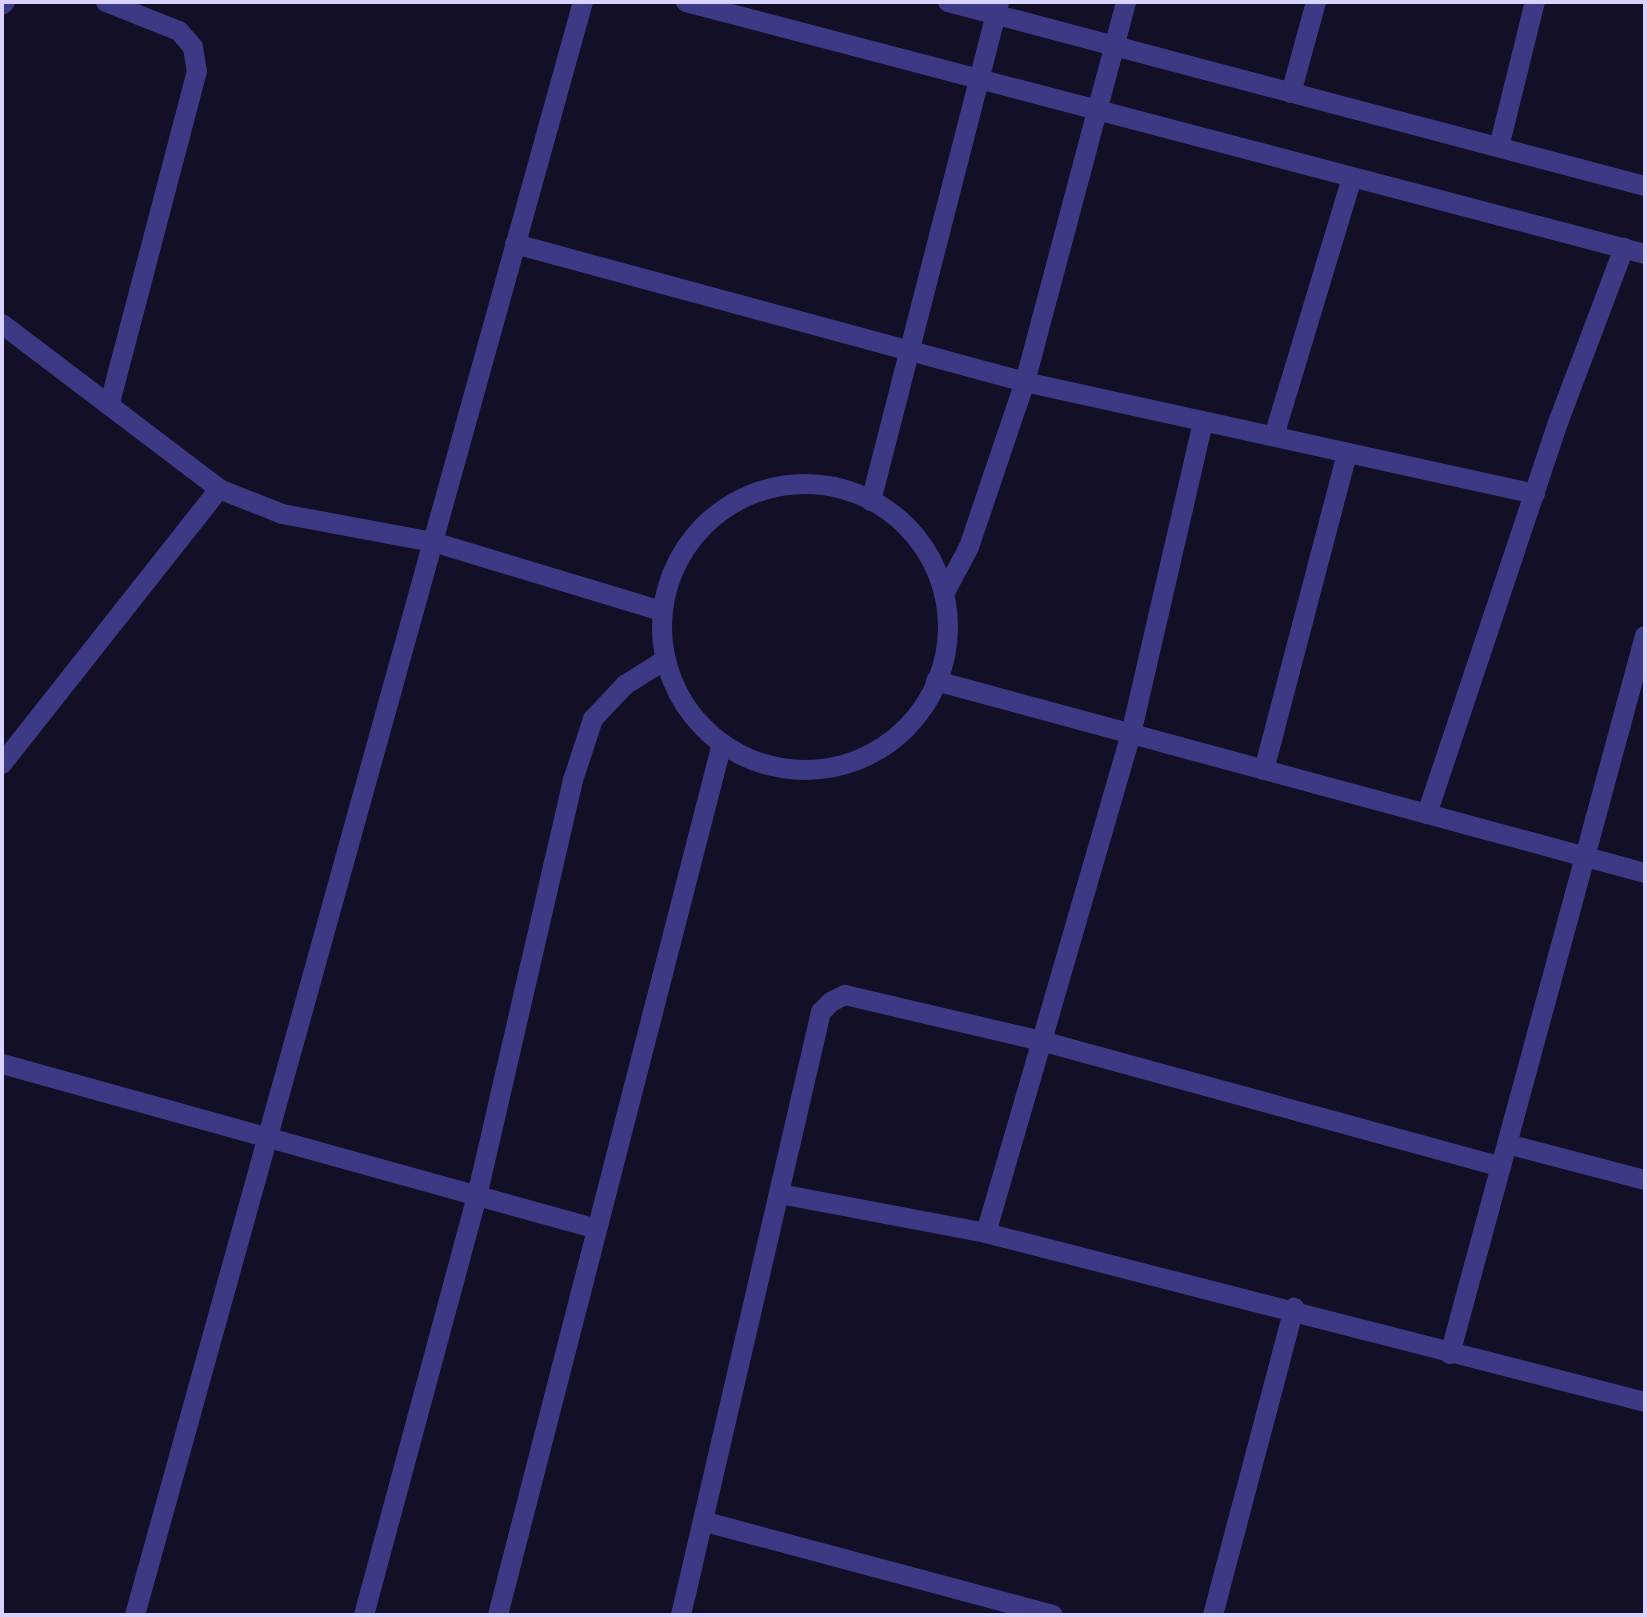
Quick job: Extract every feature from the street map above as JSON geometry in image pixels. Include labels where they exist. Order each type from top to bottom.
[{"type":"street","points":[[106,2],[179,31],[193,47],[197,71],[110,402]]},
{"type":"street","points":[[135,1615],[583,2]]},
{"type":"street","points":[[686,2],[1645,254]]},
{"type":"street","points":[[948,2],[997,8],[1113,46],[1645,186]]},
{"type":"street","points":[[944,594],[969,547],[1025,382],[1126,2]]},
{"type":"street","points":[[1291,93],[1316,2]]},
{"type":"street","points":[[1499,147],[1535,2]]},
{"type":"street","points":[[871,501],[997,8]]},
{"type":"street","points":[[1274,436],[1352,177]]},
{"type":"street","points":[[515,244],[910,347],[1025,382],[1535,494]]},
{"type":"street","points":[[1427,814],[1535,494],[1624,248]]},
{"type":"street","points":[[2,324],[110,402],[219,489],[282,514],[433,542],[662,611]]},
{"type":"street","points":[[986,1233],[1045,1042],[1131,734],[1203,421]]},
{"type":"street","points":[[1264,770],[1347,453]]},
{"type":"street","points":[[789,484],[823,485],[871,501],[913,533],[944,594],[948,629],[936,681],[911,724],[885,746],[854,762],[821,770],[786,769],[753,761],[722,744],[697,721],[665,660],[662,611],[678,559],[725,508],[789,484]]},
{"type":"street","points":[[2,764],[219,489]]},
{"type":"street","points":[[1450,1354],[1645,636]]},
{"type":"street","points":[[364,1615],[477,1196],[573,780],[593,719],[625,685],[665,660]]},
{"type":"street","points":[[936,681],[1645,873]]},
{"type":"street","points":[[498,1615],[722,744]]},
{"type":"street","points":[[681,1615],[706,1522],[821,1012],[831,1002],[845,995],[1045,1042],[1501,1167]]},
{"type":"street","points":[[2,1064],[597,1229]]},
{"type":"street","points":[[1507,1144],[1645,1180]]},
{"type":"street","points":[[780,1194],[986,1233],[1294,1308],[1450,1354],[1645,1402]]},
{"type":"street","points":[[1213,1615],[1294,1308]]},
{"type":"street","points":[[706,1522],[1053,1615]]}]
